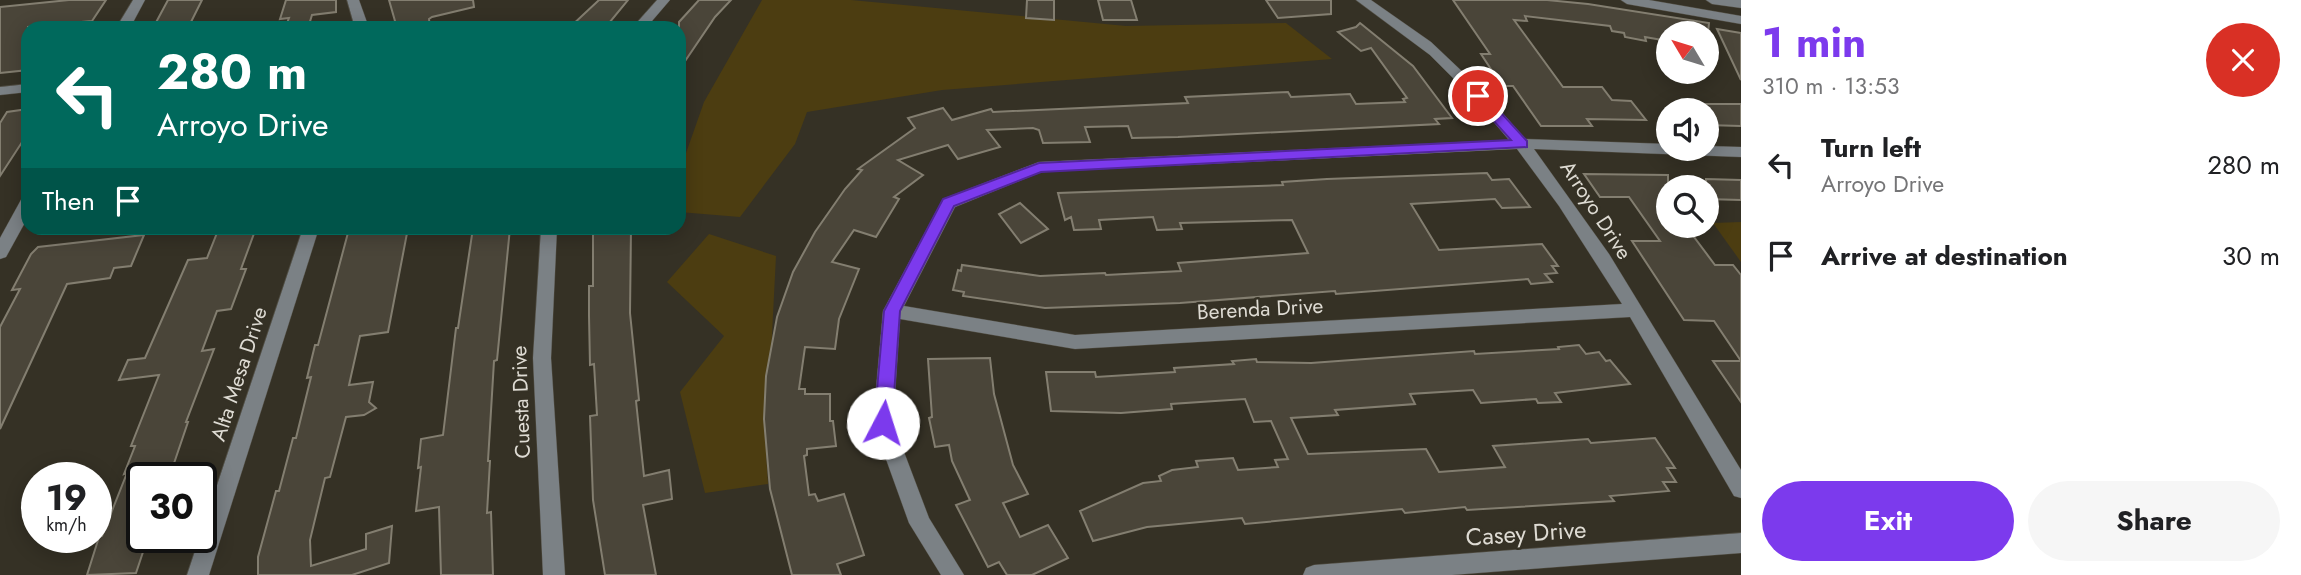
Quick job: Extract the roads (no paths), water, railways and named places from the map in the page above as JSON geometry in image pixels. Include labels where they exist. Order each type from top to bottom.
[{"type":"street","points":[[127,21],[139,0]]},
{"type":"street","points":[[353,0],[360,21]]},
{"type":"street","points":[[645,21],[664,0]]},
{"type":"street","name":"Arroyo Drive","points":[[1362,0],[1403,26],[1435,53],[1522,144],[1565,202],[1741,489]]},
{"type":"street","points":[[1627,0],[1741,20]]},
{"type":"street","points":[[1712,0],[1741,4]]},
{"type":"street","points":[[0,91],[21,89]]},
{"type":"street","points":[[953,575],[920,523],[883,423],[892,311],[949,203],[1039,167],[1522,144],[1741,152]]},
{"type":"street","points":[[0,224],[21,221]]},
{"type":"street","points":[[0,253],[21,224]]},
{"type":"street","name":"Alta Mesa Drive","points":[[198,575],[309,235]]},
{"type":"street","name":"Cuesta Drive","points":[[548,235],[543,270],[540,378],[554,575]]},
{"type":"street","name":"Berenda Drive","points":[[892,311],[1075,342],[1633,310]]},
{"type":"street","name":"Casey Drive","points":[[1314,575],[1451,570],[1741,542]]}]
